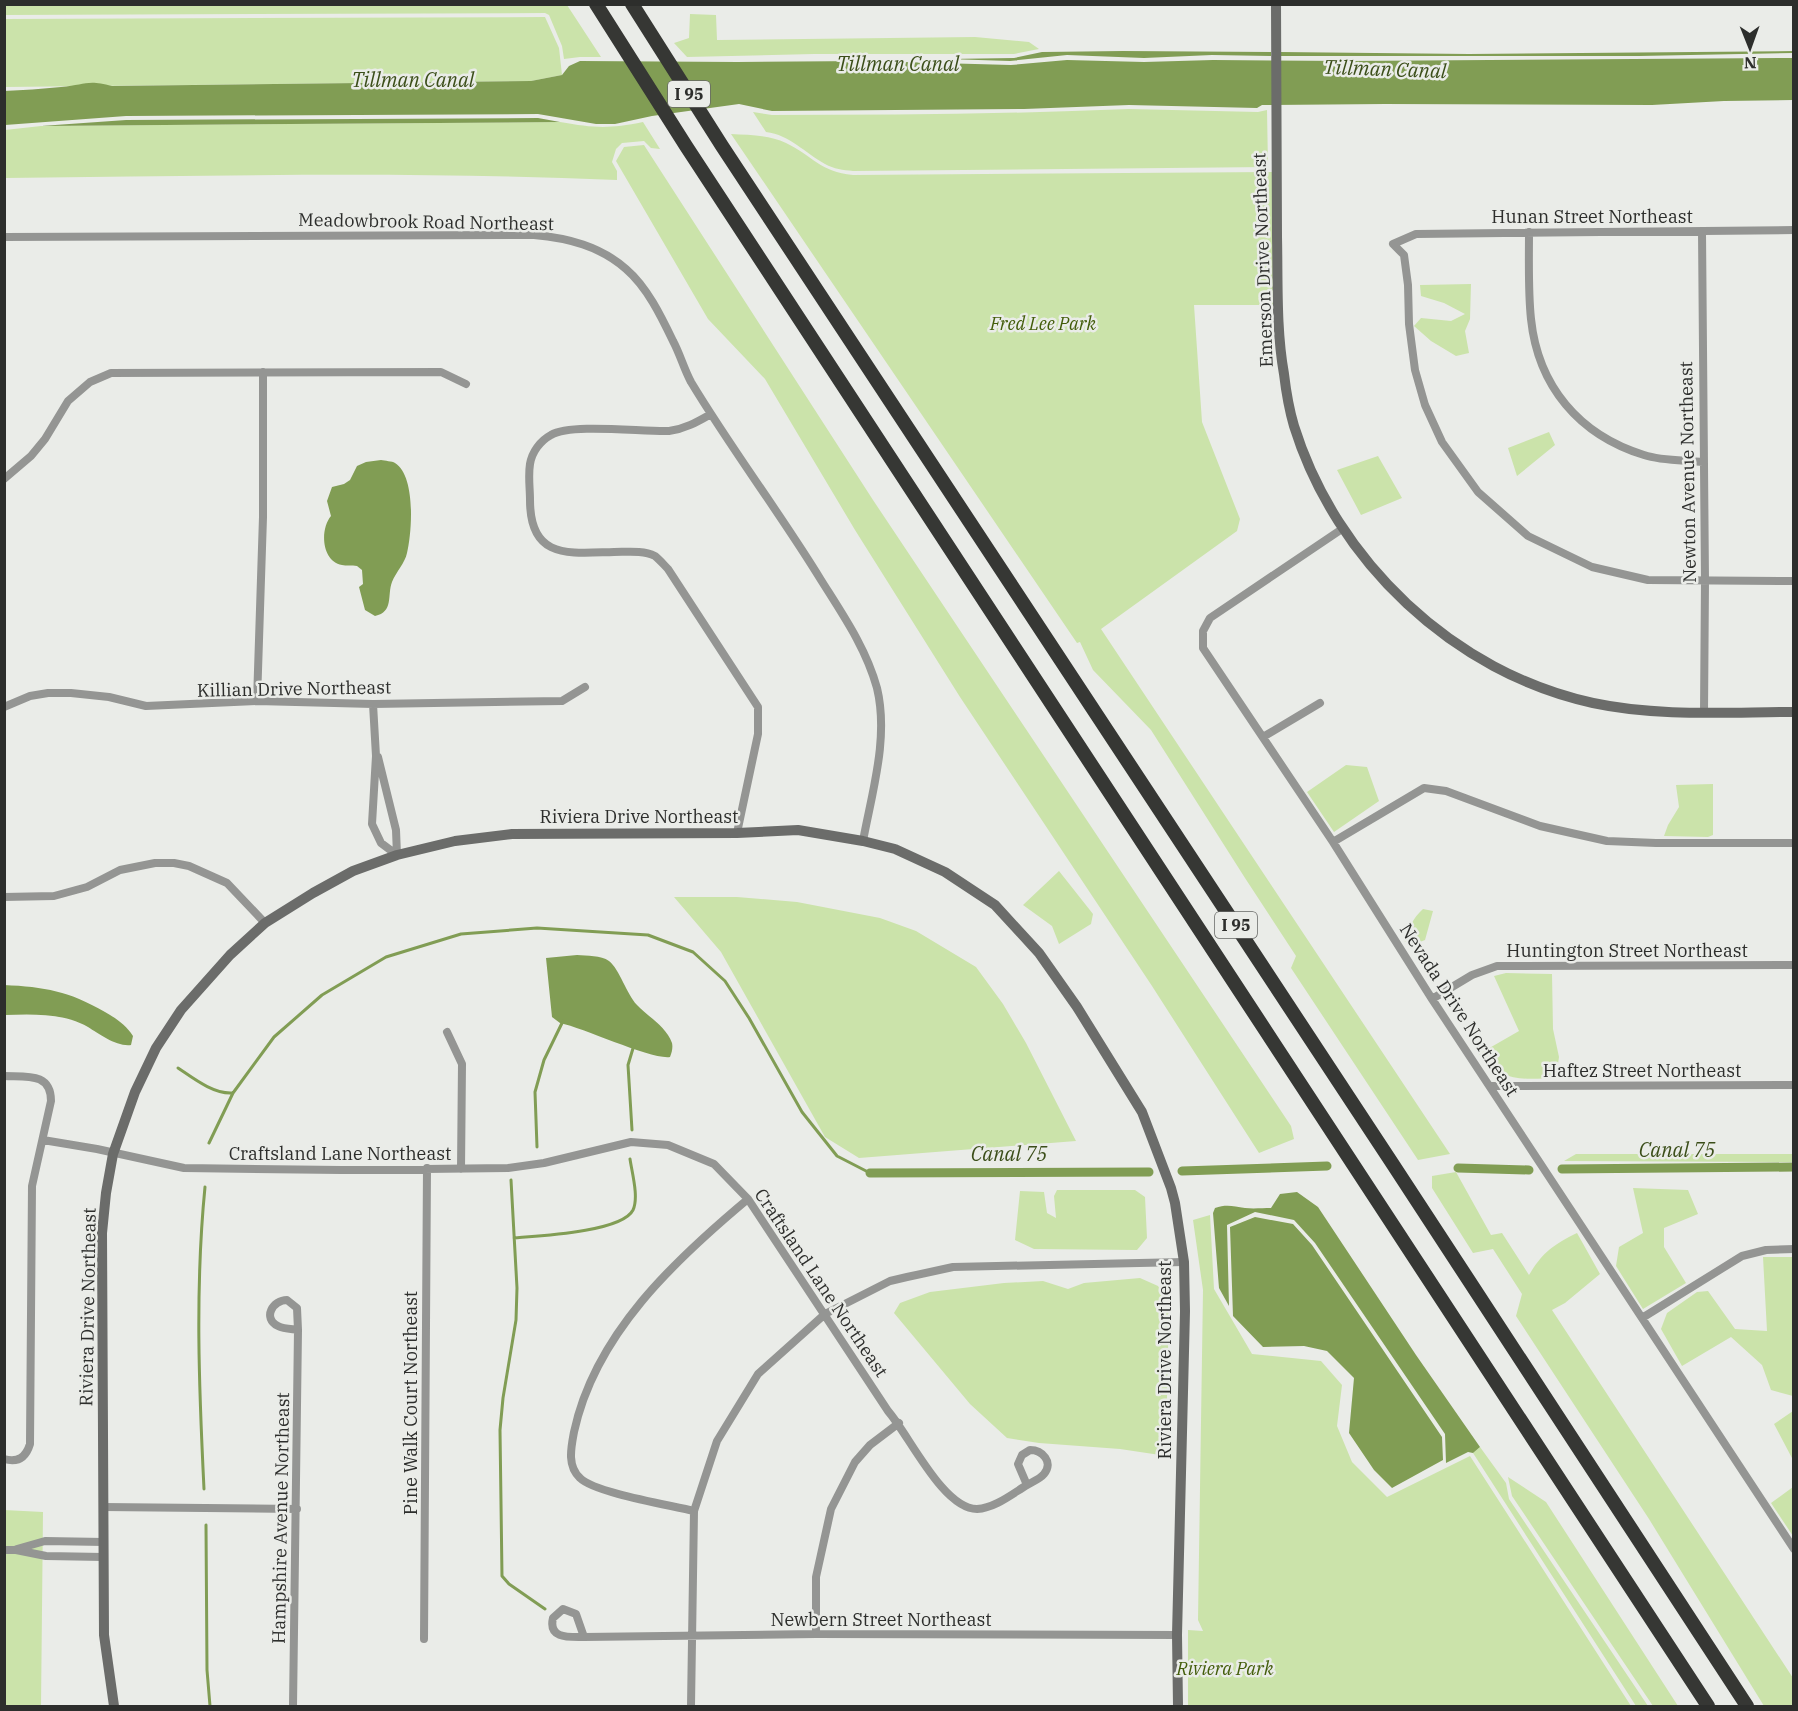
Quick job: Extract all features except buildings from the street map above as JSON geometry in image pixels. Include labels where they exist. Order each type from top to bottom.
[{"type":"highway","name":"I 95","points":[[596,4],[686,146],[1708,1707]]},
{"type":"highway","name":"I 95","points":[[632,4],[722,146],[1394,1166],[1747,1707]]},
{"type":"street","name":"Emerson Drive Northeast","points":[[1275,4],[1278,320],[1283,372],[1293,424],[1313,475],[1342,529],[1385,583],[1428,625],[1483,661],[1532,685],[1593,703],[1641,710],[1794,712]]},
{"type":"street","name":"Hunan Street Northeast","points":[[1705,581],[1648,580],[1592,567],[1528,536],[1478,492],[1442,442],[1425,405],[1414,370],[1404,255],[1393,244],[1416,234],[1794,230]]},
{"type":"street","points":[[1529,232],[1531,319],[1537,352],[1554,390],[1579,421],[1613,444],[1646,456],[1703,462]]},
{"type":"street","name":"Newton Avenue Northeast","points":[[1702,232],[1704,712]]},
{"type":"street","name":"Meadowbrook Road Northeast","points":[[4,237],[534,235],[562,238],[589,246],[627,269],[646,292],[674,341],[689,379],[807,557],[858,639],[869,662],[879,699],[881,724],[880,753],[863,841]]},
{"type":"street","points":[[4,479],[31,456],[45,439],[68,401],[90,382],[111,374],[130,372],[441,372],[466,384]]},
{"type":"street","points":[[257,701],[263,372]]},
{"type":"street","points":[[711,414],[687,427],[670,430],[570,430],[552,434],[540,443],[532,455],[530,467],[531,525],[538,538],[551,547],[569,553],[637,552],[655,556],[668,569],[758,707],[758,734],[737,833]]},
{"type":"street","name":"Nevada Drive Northeast","points":[[1342,529],[1210,618],[1203,632],[1203,648],[1333,842],[1432,999],[1794,1549]]},
{"type":"street","points":[[1705,581],[1794,581]]},
{"type":"street","name":"Killian Drive Northeast","points":[[4,707],[30,696],[48,693],[90,694],[146,706],[257,701],[373,704],[562,700],[585,687]]},
{"type":"street","points":[[1263,737],[1320,703]]},
{"type":"street","points":[[373,704],[376,756],[372,824],[381,843],[397,855]]},
{"type":"street","points":[[376,756],[379,758],[396,830],[397,855]]},
{"type":"street","points":[[1333,842],[1424,788],[1446,791],[1540,826],[1607,841],[1794,843]]},
{"type":"street","name":"Riviera Drive Northeast","points":[[114,1707],[104,1635],[102,1233],[113,1154],[135,1092],[156,1048],[181,1010],[230,955],[265,923],[353,871],[397,855],[455,841],[512,834],[798,831],[863,841],[895,849],[945,872],[995,905],[1039,953],[1077,1007],[1142,1112],[1171,1188],[1184,1262],[1178,1707]]},
{"type":"street","points":[[4,897],[54,896],[87,887],[120,870],[155,863],[174,863],[189,866],[227,883],[265,923]]},
{"type":"street","name":"Huntington Street Northeast","points":[[1432,999],[1472,975],[1497,966],[1794,965]]},
{"type":"street","points":[[447,1032],[462,1064],[461,1169]]},
{"type":"street","points":[[4,1076],[34,1077],[47,1084],[51,1091],[51,1101],[32,1194],[30,1444],[27,1454],[21,1459],[11,1461],[4,1459]]},
{"type":"street","name":"Haftez Street Northeast","points":[[1490,1086],[1794,1085]]},
{"type":"street","name":"Craftsland Lane Northeast","points":[[43,1140],[184,1168],[341,1170],[508,1168],[544,1163],[631,1142],[668,1146],[714,1164],[748,1199],[888,1411],[899,1423],[940,1486],[956,1502],[976,1509],[1000,1502],[1042,1476],[1047,1468],[1046,1458],[1039,1452],[1030,1450],[1019,1459],[1018,1468],[1027,1485]]},
{"type":"street","name":"Pine Walk Court Northeast","points":[[424,1639],[427,1168]]},
{"type":"street","points":[[694,1511],[598,1489],[581,1479],[572,1467],[571,1446],[579,1408],[598,1364],[647,1293],[697,1241],[748,1199]]},
{"type":"street","points":[[1642,1318],[1742,1256],[1766,1250],[1794,1249]]},
{"type":"street","points":[[691,1707],[694,1511],[717,1441],[758,1374],[825,1314],[890,1281],[953,1267],[1184,1262]]},
{"type":"street","name":"Hampshire Avenue Northeast","points":[[293,1707],[297,1509],[298,1330],[298,1312],[295,1304],[282,1300],[274,1304],[270,1312],[272,1321],[280,1327],[298,1330]]},
{"type":"street","points":[[816,1634],[816,1577],[831,1509],[855,1462],[870,1445],[899,1423]]},
{"type":"street","points":[[104,1507],[297,1509]]},
{"type":"street","points":[[16,1550],[45,1541],[104,1542]]},
{"type":"street","points":[[4,1550],[46,1556],[103,1557]]},
{"type":"street","name":"Newbern Street Northeast","points":[[584,1637],[578,1617],[572,1611],[563,1609],[552,1617],[552,1627],[561,1637],[584,1637],[693,1635],[816,1634],[1178,1635]]},
{"type":"green space","points":[[4,5],[567,5],[601,57],[564,59],[562,46],[549,15],[545,13],[5,15]]},
{"type":"green space","points":[[690,14],[716,15],[717,40],[975,37],[1029,42],[1039,49],[1014,54],[814,54],[687,57],[674,43],[689,38]]},
{"type":"green space","points":[[545,17],[559,48],[562,75],[531,81],[5,87],[4,19]]},
{"type":"green space","points":[[1129,109],[1258,112],[1267,110],[1268,167],[849,171],[828,166],[783,137],[766,132],[753,112],[772,115],[906,114]]},
{"type":"green space","points":[[560,122],[601,127],[643,122],[660,149],[651,148],[644,141],[622,143],[616,149],[612,162],[617,171],[617,180],[388,175],[5,178],[5,130],[41,126]]},
{"type":"green space","name":"Fred Lee Park","points":[[731,134],[780,140],[832,171],[853,175],[1276,172],[1277,305],[1194,305],[1202,422],[1240,519],[1237,531],[1101,629],[1450,1154],[1418,1160],[1291,968],[1296,956],[1151,730],[1093,670],[1080,642],[1077,643]]},
{"type":"green space","points":[[644,145],[873,500],[1291,1126],[1294,1139],[1259,1153],[1152,986],[960,697],[855,530],[765,379],[708,319],[616,161],[624,147]]},
{"type":"green space","points":[[1471,284],[1470,319],[1465,331],[1469,353],[1456,356],[1431,341],[1414,326],[1421,318],[1451,321],[1465,314],[1444,303],[1421,296],[1420,285]]},
{"type":"green space","points":[[1549,432],[1555,445],[1517,476],[1508,448]]},
{"type":"green space","points":[[1378,456],[1402,498],[1361,515],[1337,470]]},
{"type":"green space","points":[[1346,765],[1367,767],[1379,801],[1334,832],[1307,792]]},
{"type":"green space","points":[[1713,784],[1713,835],[1708,837],[1664,836],[1679,807],[1676,785]]},
{"type":"green space","points":[[1059,871],[1093,914],[1091,924],[1059,944],[1052,926],[1023,905]]},
{"type":"green space","points":[[674,897],[737,897],[797,902],[880,918],[916,931],[976,967],[1003,1004],[1026,1043],[1076,1141],[859,1158],[825,1137],[721,952]]},
{"type":"green space","points":[[1423,909],[1433,911],[1425,940],[1415,944],[1404,941],[1411,924]]},
{"type":"green space","points":[[1506,973],[1552,974],[1553,1029],[1559,1057],[1556,1078],[1523,1078],[1505,1075],[1479,1054],[1519,1031],[1494,976]]},
{"type":"green space","points":[[1576,1154],[1793,1154],[1794,1162],[1564,1161]]},
{"type":"green space","points":[[1456,1172],[1491,1235],[1502,1233],[1529,1275],[1549,1250],[1577,1233],[1600,1274],[1565,1303],[1552,1310],[1793,1678],[1793,1706],[1764,1706],[1649,1519],[1516,1316],[1522,1294],[1493,1249],[1473,1253],[1432,1188],[1432,1176]]},
{"type":"green space","points":[[1633,1188],[1688,1190],[1698,1214],[1664,1228],[1664,1247],[1686,1283],[1643,1309],[1616,1266],[1619,1247],[1643,1233]]},
{"type":"green space","points":[[1057,1190],[1135,1190],[1145,1197],[1147,1238],[1137,1250],[1034,1249],[1015,1240],[1020,1191],[1044,1192],[1047,1213],[1056,1218],[1054,1196]]},
{"type":"green space","name":"Riviera Park","points":[[1210,1215],[1214,1289],[1252,1354],[1321,1361],[1342,1385],[1337,1426],[1352,1462],[1387,1497],[1470,1456],[1631,1706],[1188,1706],[1188,1630],[1203,1631],[1198,1620],[1203,1290],[1193,1220]]},
{"type":"green space","points":[[1763,1257],[1793,1257],[1793,1396],[1771,1390],[1762,1365],[1731,1337],[1682,1366],[1661,1329],[1667,1313],[1697,1292],[1708,1291],[1735,1329],[1767,1331]]},
{"type":"green space","points":[[1140,1278],[1158,1286],[1169,1305],[1166,1444],[1160,1455],[1007,1438],[970,1404],[894,1313],[900,1303],[930,1292],[1043,1281],[1068,1289],[1084,1283]]},
{"type":"green space","points":[[1793,1411],[1793,1460],[1774,1424]]},
{"type":"green space","points":[[1480,1447],[1506,1483],[1509,1499],[1648,1706],[1636,1706],[1473,1453]]},
{"type":"green space","points":[[1508,1477],[1546,1502],[1678,1706],[1653,1706],[1512,1496]]},
{"type":"green space","points":[[1793,1487],[1793,1536],[1771,1503]]},
{"type":"green space","points":[[4,1510],[43,1512],[41,1706],[5,1706]]},
{"type":"water","points":[[1794,51],[1793,53],[1639,56],[1280,56],[1280,52],[1469,54]]},
{"type":"water","points":[[1042,52],[1271,52],[1271,56],[1212,55],[1144,58],[1067,55],[1010,61],[947,59],[1014,58]]},
{"type":"water","name":"Tillman Canal","points":[[1794,58],[1793,100],[1652,105],[1385,104],[1262,105],[1257,108],[1129,105],[1024,109],[772,111],[739,104],[652,116],[615,124],[596,124],[538,114],[126,116],[5,125],[4,91],[91,83],[112,86],[531,81],[562,75],[569,66],[580,61],[866,61],[1011,65],[1067,60],[1144,62]]},
{"type":"water","points":[[538,118],[560,122],[41,126],[126,120]]},
{"type":"water","points":[[381,460],[394,462],[402,470],[409,492],[411,519],[407,553],[392,582],[389,602],[385,611],[375,616],[365,610],[359,587],[363,584],[362,570],[357,566],[335,562],[326,551],[324,536],[331,516],[327,501],[332,487],[350,480],[357,466]]},
{"type":"water","points":[[577,955],[602,958],[613,965],[633,1000],[669,1037],[672,1043],[670,1057],[661,1057],[634,1049],[560,1023],[552,1017],[546,958]]},
{"type":"water","points":[[4,985],[56,991],[80,999],[121,1022],[133,1036],[131,1045],[114,1042],[79,1022],[69,1019],[37,1015],[5,1015]]},
{"type":"water","points":[[1297,1192],[1318,1207],[1480,1447],[1473,1453],[1468,1452],[1446,1463],[1445,1434],[1315,1243],[1294,1220],[1255,1212],[1227,1225],[1229,1306],[1219,1288],[1213,1213],[1215,1208],[1233,1206],[1271,1208],[1280,1194]]},
{"type":"water","points":[[1255,1217],[1293,1224],[1312,1245],[1442,1437],[1443,1460],[1392,1488],[1374,1470],[1349,1433],[1354,1378],[1327,1351],[1304,1346],[1263,1347],[1233,1316],[1230,1227]]},
{"type":"waterway","points":[[209,1143],[233,1093],[274,1037],[322,995],[386,957],[461,934],[537,928],[648,935],[693,952],[725,981],[749,1018],[802,1112],[837,1156],[870,1173]]},
{"type":"waterway","points":[[537,1147],[535,1092],[544,1060],[563,1021]]},
{"type":"waterway","points":[[632,1130],[628,1065],[634,1045]]},
{"type":"waterway","points":[[178,1068],[211,1088],[232,1093]]},
{"type":"waterway","points":[[514,1238],[578,1232],[597,1228],[626,1217],[635,1205],[630,1159]]},
{"type":"waterway","name":"Canal 75","points":[[1182,1171],[1327,1166]]},
{"type":"waterway","name":"Canal 75","points":[[1562,1169],[1794,1167]]},
{"type":"waterway","name":"Canal 75","points":[[1458,1168],[1529,1170]]},
{"type":"waterway","name":"Canal 75","points":[[870,1173],[1149,1172]]},
{"type":"waterway","points":[[511,1180],[517,1288],[516,1320],[500,1430],[502,1576],[509,1584],[545,1609]]},
{"type":"waterway","points":[[204,1489],[199,1376],[199,1300],[205,1187]]},
{"type":"waterway","points":[[206,1525],[207,1670],[210,1706]]}]
